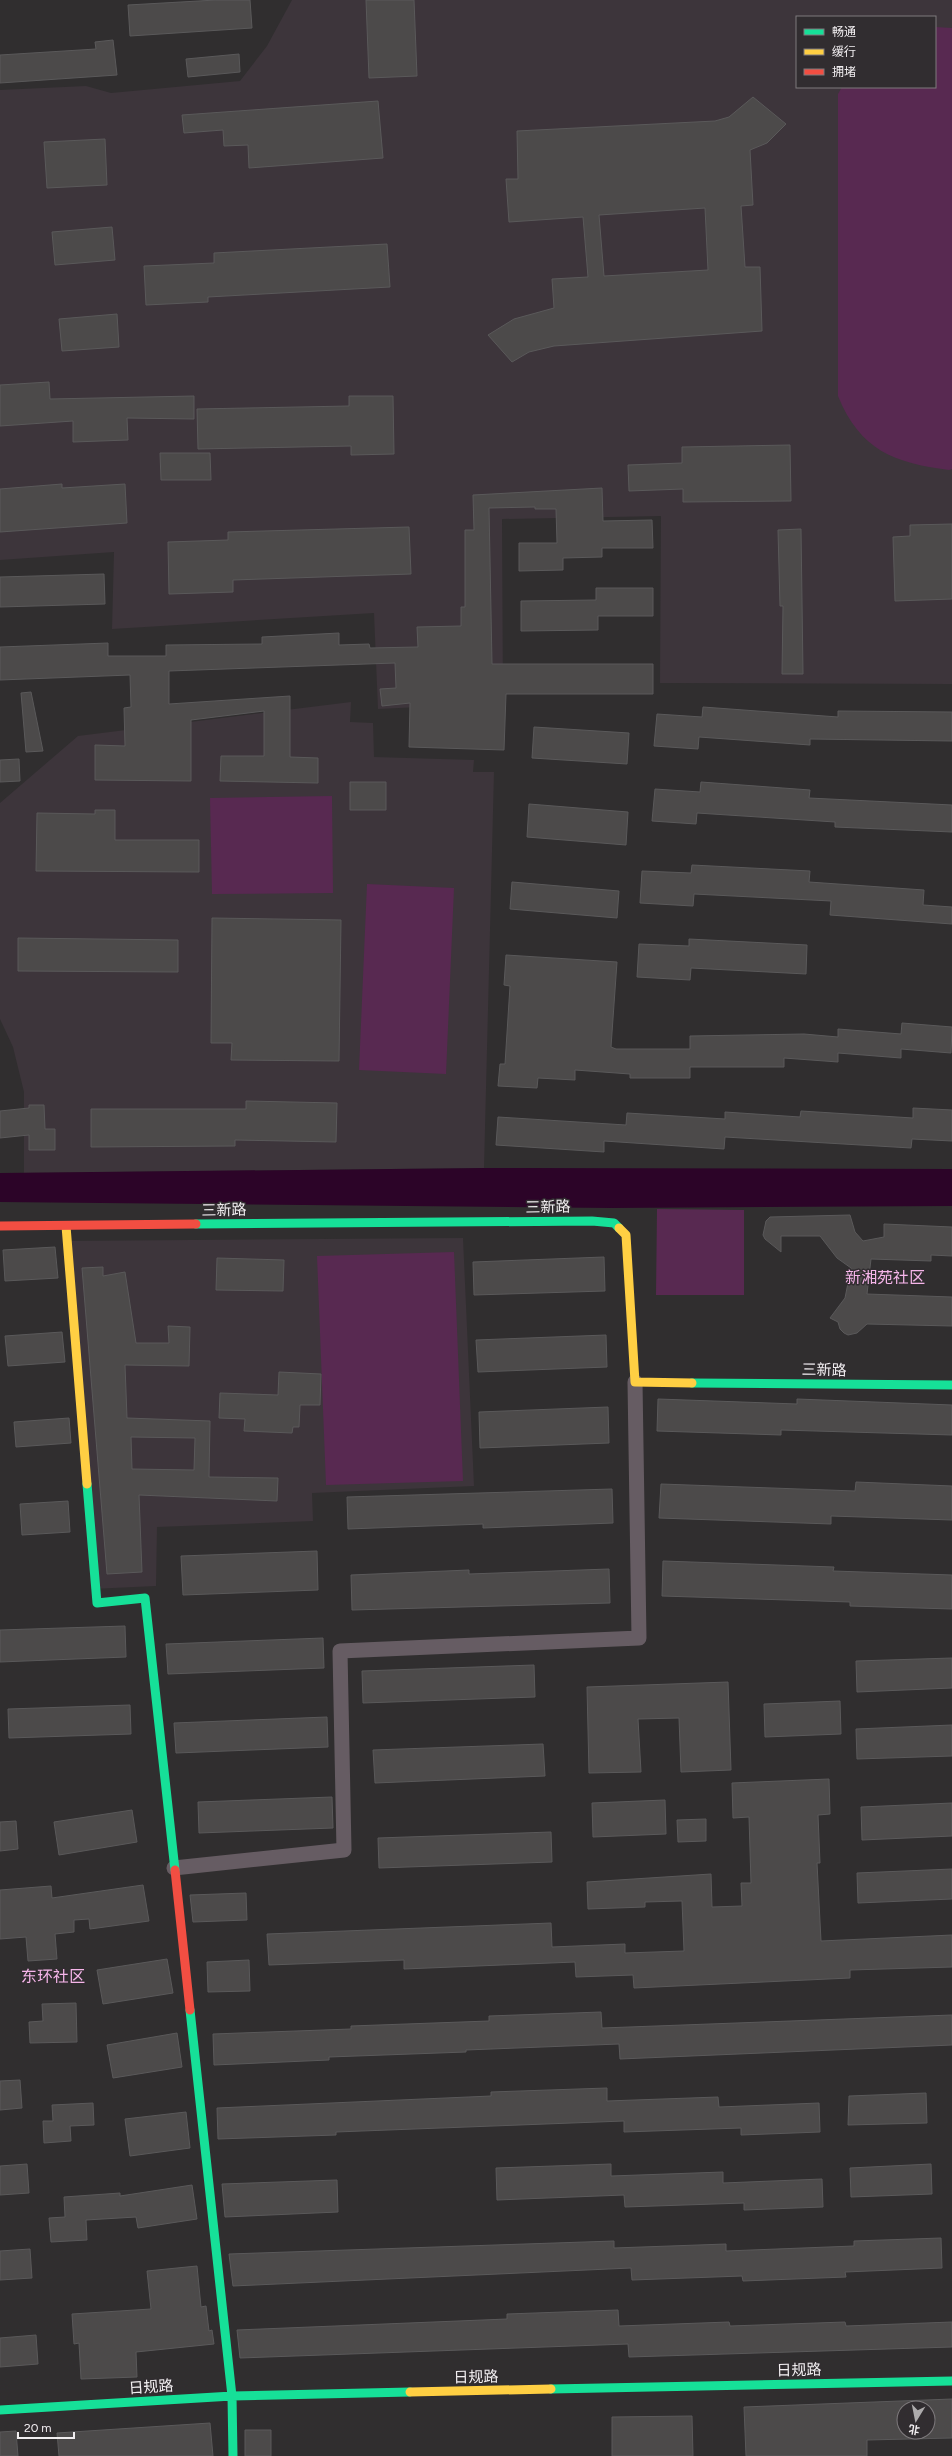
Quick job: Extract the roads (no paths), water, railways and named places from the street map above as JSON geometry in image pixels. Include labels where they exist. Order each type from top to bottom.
[{"type":"street","name":"三新路","points":[[0,1226],[584,1221],[614,1223],[626,1235],[635,1382],[952,1385]]},
{"type":"street","points":[[66,1226],[97,1603],[145,1598],[232,2396],[233,2456]]},
{"type":"street","points":[[174,1868],[344,1850],[340,1651],[639,1638],[635,1382]]},
{"type":"street","name":"日规路","points":[[0,2410],[232,2396],[952,2381]]},
{"type":"district","name":"新湘苑社区","points":[[885,1277]]},
{"type":"district","name":"东环社区","points":[[53,1976]]}]
